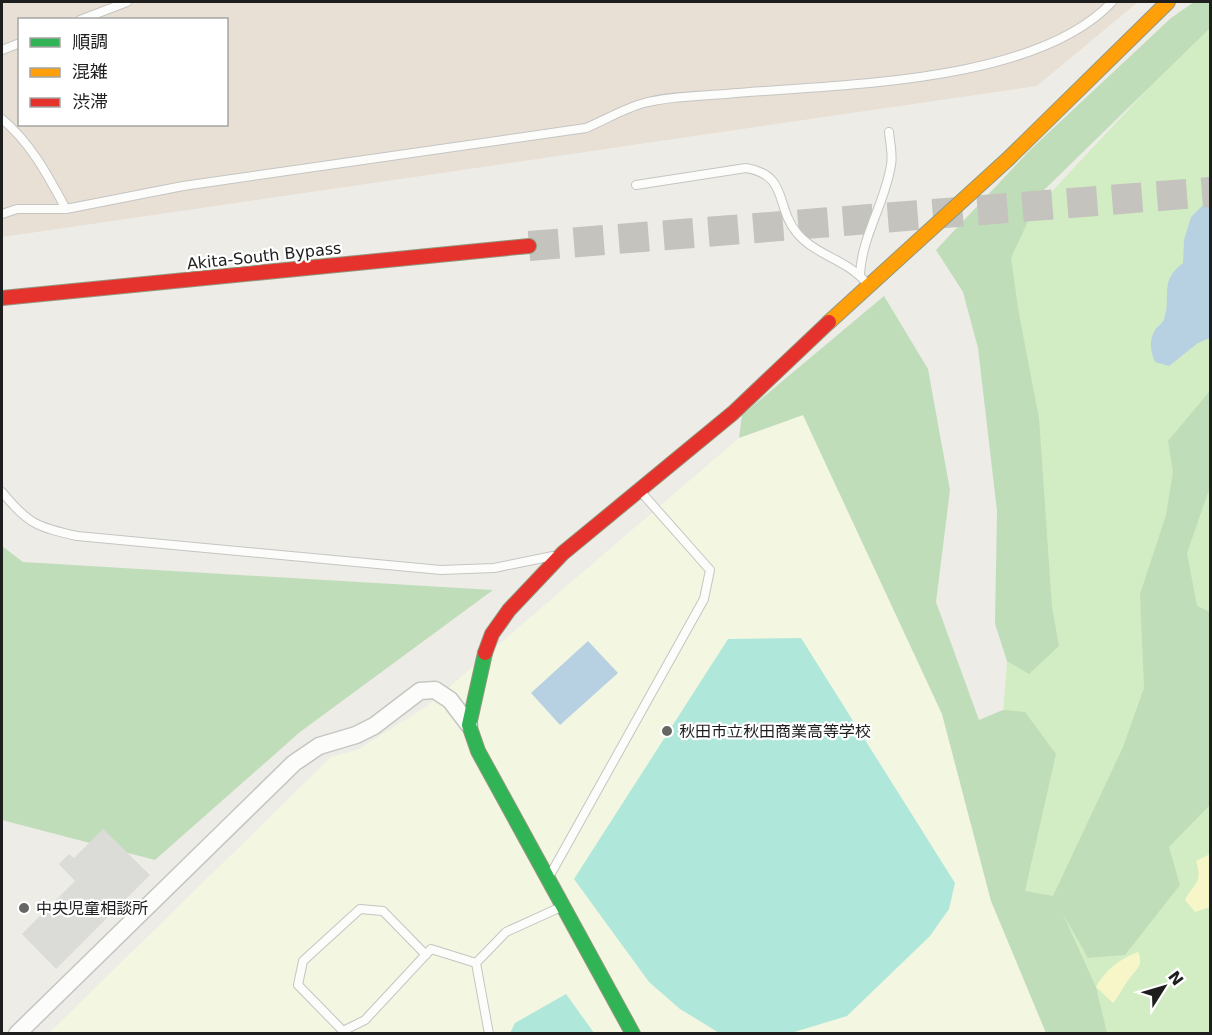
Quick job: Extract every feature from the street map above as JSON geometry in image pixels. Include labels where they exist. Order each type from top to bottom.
[{"type":"main road","points":[[633,1034],[561,907],[478,751],[469,725],[480,666],[492,634],[509,610],[562,554],[733,413],[864,279],[1008,159],[1168,2]]},
{"type":"main road","name":"Akita-South Bypass","points":[[2,298],[529,246]]},
{"type":"street","points":[[17,1034],[294,763],[319,746],[374,726],[420,691],[435,690],[443,695],[450,700],[469,725]]},
{"type":"lane","points":[[85,18],[127,2]]},
{"type":"lane","points":[[2,214],[17,209],[66,209],[183,186],[586,128],[645,103],[931,76],[1011,59],[1055,43],[1099,15],[1112,2]]},
{"type":"lane","points":[[2,50],[18,44]]},
{"type":"lane","points":[[2,119],[14,129],[40,162],[66,209]]},
{"type":"lane","points":[[864,279],[861,257],[892,162],[889,132]]},
{"type":"lane","points":[[636,185],[746,168],[762,171],[776,184],[795,230],[807,243],[864,279]]},
{"type":"lane","points":[[548,880],[704,599],[710,570],[639,490]]},
{"type":"lane","points":[[2,492],[38,527],[77,536],[441,570],[494,568],[562,554]]},
{"type":"lane","points":[[476,963],[506,932],[561,907]]},
{"type":"lane","points":[[426,955],[383,911],[360,909],[303,961],[298,985],[343,1031],[365,1020],[426,955],[431,949],[476,963]]},
{"type":"lane","points":[[476,963],[489,1034]]},
{"type":"shaded area","points":[[2,2],[1138,2],[1037,86],[2,237]]},
{"type":"shaded area","points":[[1194,2],[1210,2],[1210,28],[1041,193],[1011,258],[1039,418],[1052,607],[1059,646],[1029,674],[1007,661],[995,624],[997,511],[978,348],[963,292],[936,250],[1030,150],[1171,18]]},
{"type":"shaded area","points":[[1210,11],[1210,1033],[1074,1033],[992,863],[1019,500],[983,265],[1171,64]]},
{"type":"shaded area","points":[[1210,198],[1210,338],[1198,343],[1169,366],[1155,362],[1151,350],[1151,339],[1164,319],[1168,283],[1175,270],[1183,263],[1184,240],[1191,217]]},
{"type":"shaded area","points":[[884,296],[928,369],[950,490],[936,602],[979,720],[1003,710],[1025,712],[1056,754],[1025,891],[1053,896],[1123,747],[1144,688],[1140,594],[1166,515],[1173,472],[1168,441],[1210,391],[1210,487],[1187,553],[1197,606],[1210,612],[1210,805],[1169,847],[1180,885],[1125,955],[1088,958],[1062,912],[1096,987],[1107,1033],[1046,1033],[991,901],[942,714],[803,415],[739,438],[742,415]]},
{"type":"shaded area","name":"秋田市立秋田商業高等学校","points":[[803,415],[942,714],[991,901],[1046,1033],[48,1034],[331,757],[359,749],[427,706],[739,438]]},
{"type":"shaded area","points":[[2,546],[23,562],[493,590],[300,732],[155,860],[2,820]]},
{"type":"shaded area","points":[[801,638],[955,883],[949,909],[930,936],[847,1016],[791,1033],[721,1034],[680,1009],[649,982],[574,879],[728,639]]},
{"type":"shaded area","points":[[588,641],[618,673],[560,725],[531,693]]},
{"type":"shaded area","points":[[103,829],[150,875],[56,969],[22,934],[75,881],[59,864],[69,854],[74,858]]},
{"type":"shaded area","points":[[566,994],[594,1033],[510,1033],[515,1023]]},
{"type":"sand","points":[[1210,854],[1210,907],[1195,912],[1185,900],[1197,882],[1199,874],[1196,861]]},
{"type":"sand","points":[[1138,952],[1139,966],[1113,1003],[1096,987],[1114,966]]},
{"type":"tunnel","points":[[529,246],[1210,192]]},
{"type":"traffic: fast","points":[[485,653],[469,725],[478,751],[633,1034]]},
{"type":"traffic: slow","points":[[829,322],[1008,159],[1168,2]]},
{"type":"traffic: jam","points":[[2,298],[529,246]]},
{"type":"traffic: jam","points":[[485,653],[492,634],[509,610],[563,553],[733,413],[829,322]]},
{"type":"place","name":"秋田市立秋田商業高等学校","points":[[667,731]]},
{"type":"place","name":"中央児童相談所","points":[[24,908]]}]
